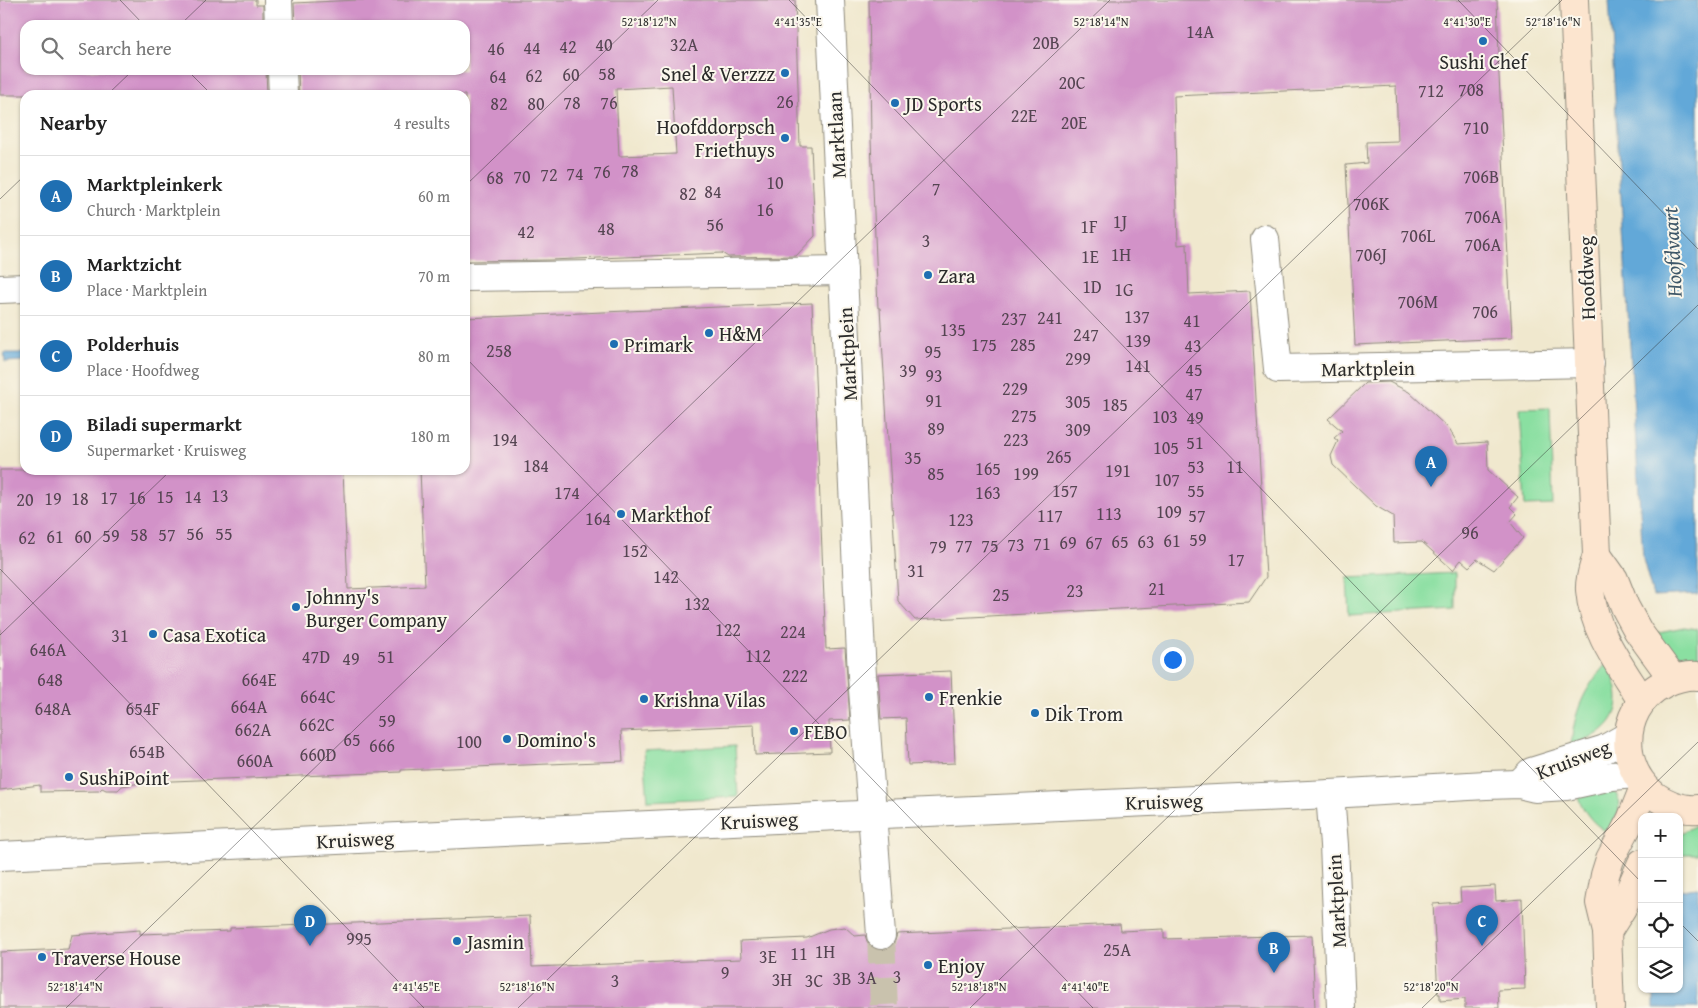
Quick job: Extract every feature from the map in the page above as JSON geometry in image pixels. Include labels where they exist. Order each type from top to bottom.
[{"type":"street","points":[[278,0],[279,20]]},
{"type":"street","name":"Marktlaan","points":[[830,0],[843,271]]},
{"type":"street","name":"Hoofdweg","points":[[1574,0],[1597,555],[1590,588],[1596,618],[1610,650],[1642,701]]},
{"type":"street","points":[[282,75],[283,90]]},
{"type":"street","name":"Marktplein","points":[[1265,239],[1278,369],[1590,364]]},
{"type":"street","points":[[470,277],[843,271]]},
{"type":"street","name":"Marktplein","points":[[843,271],[862,676],[881,935]]},
{"type":"street","points":[[0,289],[20,288]]},
{"type":"street","points":[[1597,555],[1614,579],[1625,607],[1638,632],[1686,677],[1655,688],[1642,701],[1630,725],[1628,736],[1629,756],[1640,781],[1660,801],[1683,811]]},
{"type":"street","name":"Kruisweg","points":[[1519,784],[1532,772],[1605,748],[1628,736]]},
{"type":"street","name":"Kruisweg","points":[[0,856],[1519,784],[1535,788],[1566,786],[1612,776],[1640,781]]},
{"type":"street","points":[[1610,1008],[1607,932],[1600,903],[1610,859],[1631,820],[1640,781]]},
{"type":"street","name":"Marktplein","points":[[1330,794],[1341,1008]]},
{"type":"street","points":[[1607,932],[1622,908],[1638,872]]},
{"type":"green space","points":[[1550,408],[1553,505],[1525,506],[1519,409]]},
{"type":"green space","points":[[1455,573],[1455,610],[1349,616],[1347,578]]},
{"type":"green space","points":[[1684,627],[1698,629],[1698,660],[1673,651],[1654,633]]},
{"type":"green space","points":[[1607,663],[1617,692],[1618,704],[1614,715],[1608,725],[1599,733],[1571,747],[1572,734],[1582,701],[1592,682]]},
{"type":"green space","points":[[735,746],[738,797],[648,801],[644,751]]},
{"type":"green space","points":[[1610,788],[1618,795],[1619,811],[1608,832],[1597,825],[1588,815],[1576,791]]},
{"type":"green space","points":[[1698,826],[1698,854],[1683,854],[1683,832]]},
{"type":"water","name":"Hoofdvaart","points":[[1609,0],[1698,0],[1698,594],[1653,596],[1643,559]]},
{"type":"water","points":[[4,353],[20,353],[20,361],[5,362]]},
{"type":"water","points":[[1698,888],[1698,1008],[1654,1008],[1654,993],[1683,993],[1683,890]]},
{"type":"pier","points":[[1698,708],[1698,777],[1687,776],[1667,764],[1662,754],[1660,742],[1662,730],[1675,713],[1686,709]]},
{"type":"building","points":[[0,0],[256,0],[256,5],[263,5],[263,20],[20,20],[20,75],[266,75],[267,90],[20,90],[20,95],[0,95]]},
{"type":"building","points":[[358,0],[795,0],[800,146],[811,146],[815,236],[796,256],[728,257],[722,253],[550,260],[470,261],[470,90],[299,90],[298,75],[470,75],[470,20],[295,20],[294,3]],"holes":[[[672,86],[676,154],[619,156],[616,89]]]},
{"type":"building","points":[[869,0],[1497,0],[1512,338],[1355,345],[1346,165],[1367,163],[1366,142],[1398,141],[1396,86],[1174,96],[1178,245],[1187,244],[1189,294],[1250,291],[1266,577],[1249,602],[915,620],[898,601],[880,308],[878,308],[871,140]]},
{"type":"building","points":[[812,303],[826,649],[845,648],[850,720],[829,721],[830,752],[755,755],[754,725],[621,731],[623,761],[147,782],[122,786],[118,790],[102,788],[99,791],[40,792],[40,785],[0,790],[0,470],[20,470],[20,475],[343,475],[348,589],[425,586],[420,475],[470,475],[470,318]]},
{"type":"building","points":[[1389,382],[1409,392],[1449,429],[1458,444],[1487,442],[1488,470],[1518,497],[1510,507],[1517,514],[1510,522],[1523,538],[1494,570],[1477,559],[1469,567],[1461,560],[1453,570],[1422,542],[1394,543],[1393,516],[1376,506],[1333,465],[1331,456],[1338,441],[1334,438],[1342,431],[1328,419],[1365,383]]},
{"type":"building","points":[[951,671],[955,763],[908,765],[906,718],[881,719],[878,674]]},
{"type":"building","points":[[1495,886],[1496,901],[1522,899],[1525,989],[1498,990],[1499,1008],[1465,1008],[1465,999],[1440,1001],[1433,904],[1461,902],[1460,888]]},
{"type":"building","points":[[530,916],[532,967],[741,959],[740,941],[807,938],[829,929],[845,927],[855,936],[865,935],[868,944],[882,951],[890,948],[897,934],[1120,924],[1121,931],[1164,929],[1164,939],[1312,935],[1315,1008],[0,1008],[0,952],[68,949],[72,935],[140,930],[140,934],[230,931],[230,928]]},
{"type":"tunnel","points":[[881,935],[884,1008]]},
{"type":"place","name":"Sushi Chef","points":[[1483,41]]},
{"type":"place","name":"Snel & Verzzz","points":[[785,73]]},
{"type":"place","name":"JD Sports","points":[[895,103]]},
{"type":"place","name":"Hoofddorpsch Friethuys","points":[[785,138]]},
{"type":"place","name":"Zara","points":[[928,275]]},
{"type":"place","name":"H&M","points":[[709,333]]},
{"type":"place","name":"Primark","points":[[614,344]]},
{"type":"place","name":"Marktpleinkerk","points":[[1431,487]]},
{"type":"place","name":"Markthof","points":[[621,514]]},
{"type":"place","name":"Johnny's Burger Company","points":[[296,607]]},
{"type":"place","name":"Casa Exotica","points":[[153,634]]},
{"type":"place","name":"Frenkie","points":[[929,697]]},
{"type":"place","name":"Krishna Vilas","points":[[644,699]]},
{"type":"place","name":"Dik Trom","points":[[1035,713]]},
{"type":"place","name":"FEBO","points":[[794,731]]},
{"type":"place","name":"Domino's","points":[[507,739]]},
{"type":"place","name":"SushiPoint","points":[[69,777]]},
{"type":"place","name":"Jasmin","points":[[457,941]]},
{"type":"place","name":"Biladi supermarkt","points":[[310,946]]},
{"type":"place","name":"Polderhuis","points":[[1482,946]]},
{"type":"place","name":"Traverse House","points":[[42,957]]},
{"type":"place","name":"Enjoy","points":[[928,965]]},
{"type":"place","name":"Marktzicht","points":[[1274,973]]}]
